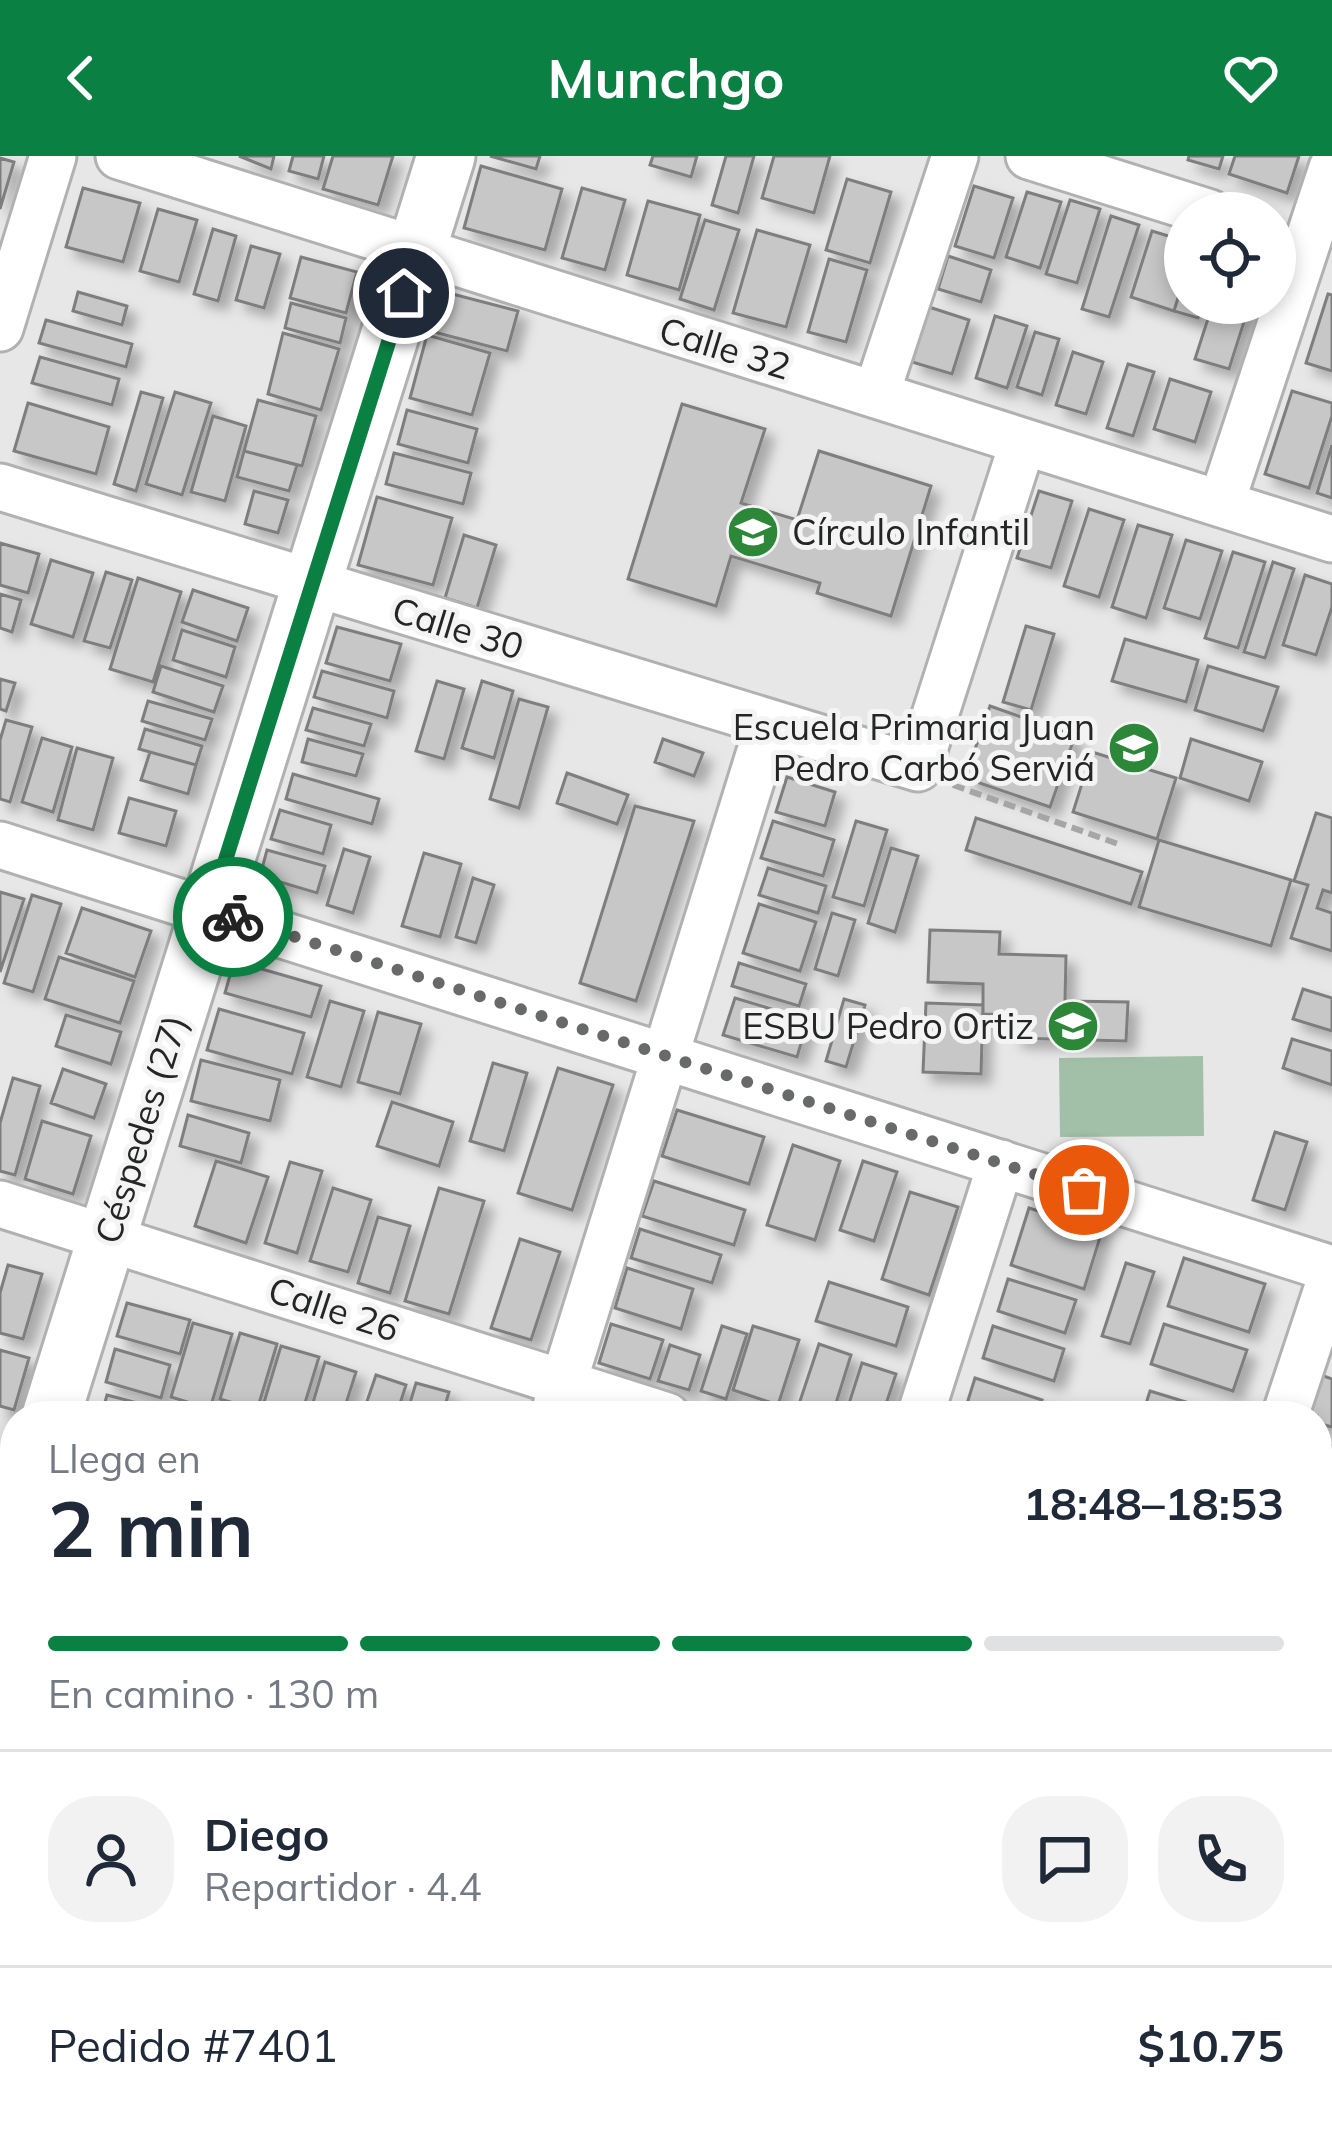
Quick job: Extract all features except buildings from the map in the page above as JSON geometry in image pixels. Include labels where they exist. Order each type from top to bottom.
[{"type":"main road","name":"Céspedes (27)","points":[[57,1401],[446,156]]},
{"type":"street","points":[[0,328],[53,156]]},
{"type":"street","name":"Calle 32","points":[[119,156],[1332,539]]},
{"type":"street","points":[[876,395],[955,156]]},
{"type":"street","points":[[1029,156],[1164,199]]},
{"type":"street","points":[[1221,504],[1332,168]]},
{"type":"street","points":[[918,768],[1023,442]]},
{"type":"street","name":"Calle 30","points":[[0,487],[918,768]]},
{"type":"street","points":[[558,1399],[769,723]]},
{"type":"street","points":[[0,845],[1332,1271],[1290,1401]]},
{"type":"street","points":[[925,1401],[1001,1163]]},
{"type":"street","name":"Calle 26","points":[[0,1204],[108,1236],[558,1399]]},
{"type":"path","points":[[918,768],[963,789],[1121,844]]},
{"type":"green space","points":[[1203,1056],[1204,1136],[1060,1137],[1059,1058]]},
{"type":"way so far","points":[[233,917],[1084,1190]]},
{"type":"place","name":"Círculo Infantil","points":[[753,532]]},
{"type":"place","name":"Escuela Primaria Juan Pedro Carbó Serviá","points":[[1134,748]]},
{"type":"place","name":"ESBU Pedro Ortiz","points":[[1073,1026]]},
{"type":"route","points":[[233,917],[210,909],[404,293]]}]
